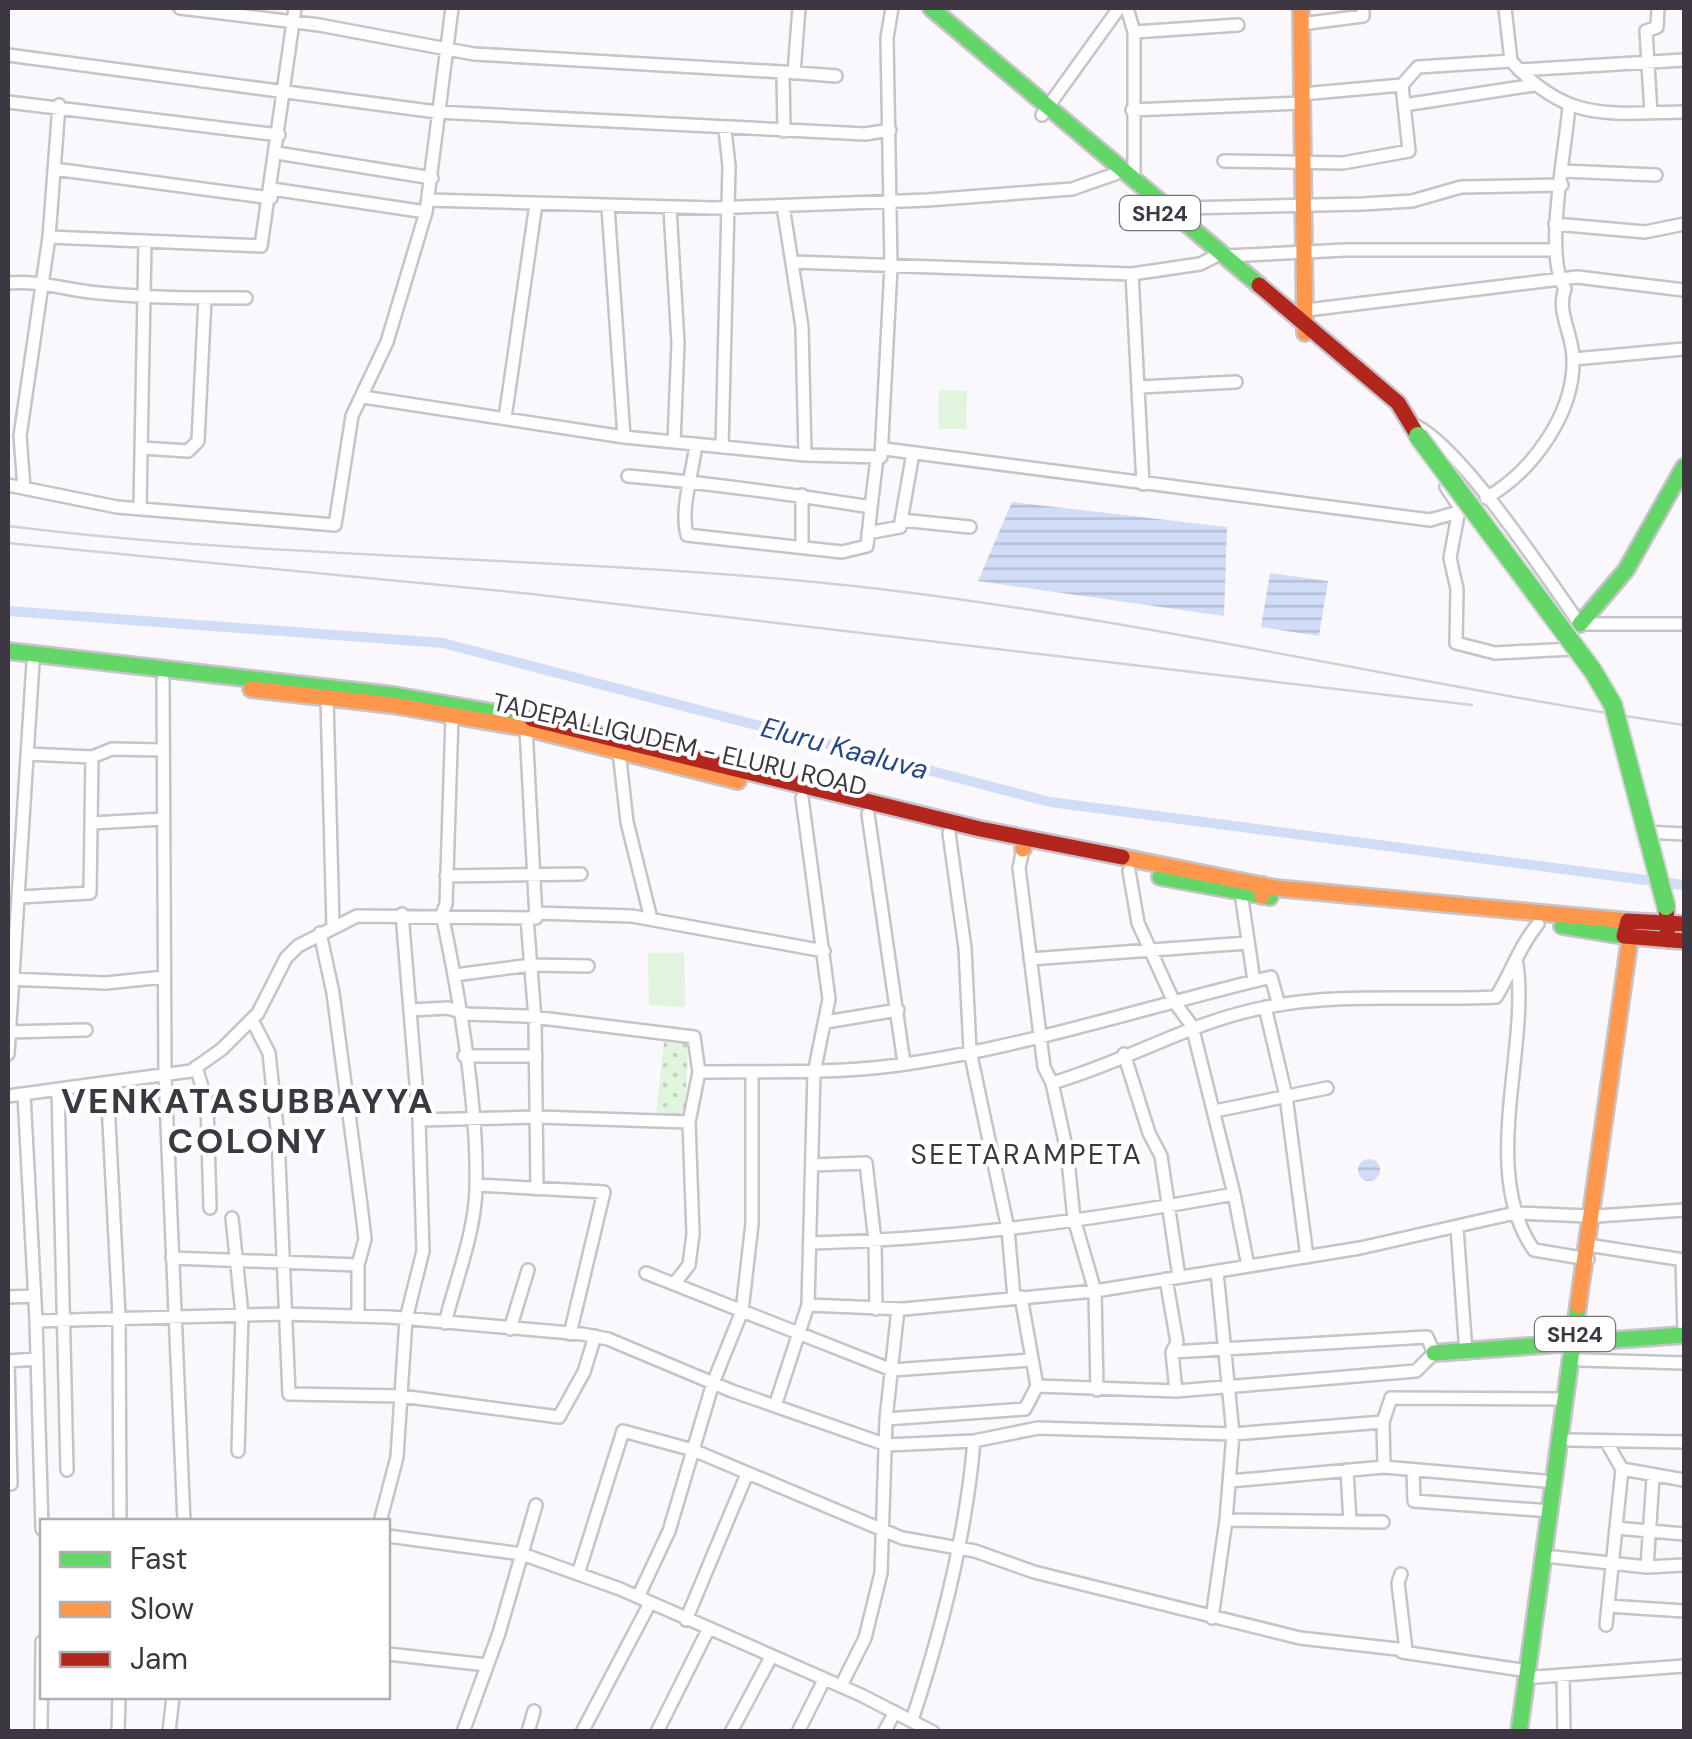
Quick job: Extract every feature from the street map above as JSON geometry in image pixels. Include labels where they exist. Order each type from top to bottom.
[{"type":"main road","name":"SH24","points":[[914,8],[1306,322],[1398,403],[1411,426],[1594,671],[1613,705],[1675,927]]},
{"type":"main road","name":"SH24","points":[[931,8],[1046,112]]},
{"type":"main road","points":[[1301,16],[1306,322]]},
{"type":"main road","name":"SH24","points":[[1125,177],[1175,214],[1221,257]]},
{"type":"main road","points":[[1580,624],[1622,582],[1677,496],[1684,467]]},
{"type":"main road","name":"TADEPALLIGUDEM - ELURU ROAD","points":[[16,655],[163,680],[526,728],[949,833],[1262,891],[1631,933],[1675,927]]},
{"type":"main road","name":"TADEPALLIGUDEM - ELURU ROAD","points":[[16,655],[393,695],[528,718],[1129,870],[1241,893],[1325,895],[1631,933]]},
{"type":"main road","name":"SH24","points":[[1520,1732],[1554,1557],[1593,1216],[1631,933]]},
{"type":"main road","points":[[1434,1353],[1578,1359],[1684,1333]]},
{"type":"main road","name":"SH24","points":[[1528,1732],[1566,1399],[1578,1359]]},
{"type":"street","points":[[180,8],[474,54],[836,76]]},
{"type":"street","points":[[50,237],[261,246],[272,193],[295,8]]},
{"type":"street","points":[[8,484],[80,501],[334,524],[352,416],[387,342],[427,206],[452,8]]},
{"type":"street","points":[[784,131],[799,8]]},
{"type":"street","points":[[696,444],[687,535],[845,552],[867,546],[881,454],[892,267],[887,38],[892,8]]},
{"type":"street","points":[[1046,112],[1120,8]]},
{"type":"street","points":[[54,169],[427,206],[726,208],[1072,189],[1125,177],[1134,32],[1128,8]]},
{"type":"street","points":[[1301,16],[1363,16],[1363,8]]},
{"type":"street","points":[[1506,8],[1515,65],[1534,85],[1570,106],[1684,112]]},
{"type":"street","points":[[1651,112],[1646,31],[1657,26],[1658,8]]},
{"type":"street","points":[[1134,32],[1238,25]]},
{"type":"street","points":[[8,55],[437,112],[725,130],[865,134],[890,130]]},
{"type":"street","points":[[1132,110],[1302,99],[1402,85],[1418,67],[1648,64],[1684,60]]},
{"type":"street","points":[[1224,161],[1342,163],[1409,150],[1402,85]]},
{"type":"street","points":[[1404,104],[1534,85]]},
{"type":"street","points":[[8,102],[279,135]]},
{"type":"street","points":[[24,488],[20,436],[40,280],[50,237],[59,106]]},
{"type":"street","points":[[1486,498],[1507,486],[1550,435],[1574,359],[1562,306],[1565,289],[1559,280],[1554,224],[1570,106]]},
{"type":"street","points":[[722,447],[725,130]]},
{"type":"street","points":[[277,153],[432,178]]},
{"type":"street","points":[[1564,170],[1656,175]]},
{"type":"street","points":[[1175,214],[1184,208],[1412,201],[1461,187],[1562,185]]},
{"type":"street","points":[[505,418],[536,204]]},
{"type":"street","points":[[783,206],[802,327],[805,455]]},
{"type":"street","points":[[608,207],[624,436]]},
{"type":"street","points":[[670,208],[678,343],[674,442]]},
{"type":"street","points":[[1554,224],[1645,232],[1684,224]]},
{"type":"street","points":[[140,508],[145,241]]},
{"type":"street","points":[[792,262],[1132,274],[1221,257],[1306,250],[1556,250]]},
{"type":"street","points":[[1132,274],[1142,484]]},
{"type":"street","points":[[1306,322],[1577,278],[1684,290]]},
{"type":"street","points":[[8,283],[40,280],[74,290],[143,297],[246,298]]},
{"type":"street","points":[[142,448],[188,451],[198,442],[204,298]]},
{"type":"street","points":[[1574,359],[1684,349]]},
{"type":"street","points":[[1140,386],[1236,382]]},
{"type":"street","points":[[363,397],[674,442],[805,455],[913,453],[1430,520],[1460,513]]},
{"type":"street","points":[[1411,426],[1431,432],[1580,624],[1684,624]]},
{"type":"street","points":[[1411,426],[1416,442],[1460,513],[1571,649],[1495,653],[1456,643],[1457,588],[1450,558],[1460,513]]},
{"type":"street","points":[[868,534],[900,527],[913,453]]},
{"type":"street","points":[[628,476],[802,495],[870,507]]},
{"type":"street","points":[[802,495],[802,546]]},
{"type":"street","points":[[901,520],[970,527]]},
{"type":"street","points":[[8,1054],[20,898],[14,877],[28,754],[16,655]]},
{"type":"street","points":[[163,680],[165,1077],[184,1519]]},
{"type":"street","points":[[327,699],[333,926]]},
{"type":"street","points":[[445,1323],[472,1222],[476,1186],[472,1117],[442,914],[452,717]]},
{"type":"street","points":[[526,728],[534,876],[531,965],[538,1117],[536,1188]]},
{"type":"street","points":[[28,754],[92,757],[112,749],[162,750]]},
{"type":"street","points":[[620,751],[628,822],[651,919]]},
{"type":"street","points":[[20,898],[90,894],[92,757]]},
{"type":"street","points":[[775,1406],[808,1304],[814,1073],[829,999],[802,798]]},
{"type":"street","points":[[868,814],[904,1064]]},
{"type":"street","points":[[92,823],[163,819]]},
{"type":"street","points":[[1646,832],[1684,834]]},
{"type":"street","points":[[886,1420],[1025,1409],[1037,1386],[970,1051],[965,948],[949,833]]},
{"type":"street","points":[[1024,844],[1019,868],[1044,1068],[1052,1083],[1074,1219],[1095,1292],[1097,1390]]},
{"type":"street","points":[[1129,870],[1135,913],[1173,1000],[1192,1026],[1215,1111],[1248,1266]]},
{"type":"street","points":[[446,876],[581,874]]},
{"type":"street","points":[[1241,893],[1254,981]]},
{"type":"street","points":[[381,1519],[397,1457],[406,1319],[423,1252],[419,1120],[402,914]]},
{"type":"street","points":[[8,1094],[165,1077],[196,1067],[252,1020],[286,958],[320,933],[356,916],[651,919],[824,951]]},
{"type":"street","points":[[1052,1083],[1192,1026],[1272,1006],[1331,999],[1496,996],[1517,963],[1524,940],[1538,924]]},
{"type":"street","points":[[320,933],[333,993],[362,1205],[365,1239],[358,1265],[358,1316]]},
{"type":"street","points":[[1030,959],[1246,943]]},
{"type":"street","points":[[1517,963],[1520,983],[1510,1140],[1515,1212],[1534,1250],[1683,1260],[1684,1333]]},
{"type":"street","points":[[454,975],[531,965],[588,966]]},
{"type":"street","points":[[11,979],[106,983],[164,977]]},
{"type":"street","points":[[700,1072],[814,1073],[904,1064],[1043,1036],[1271,977],[1307,1257]]},
{"type":"street","points":[[411,1010],[457,1010],[694,1036],[700,1072],[689,1122],[693,1234],[689,1265],[674,1284]]},
{"type":"street","points":[[826,1022],[898,1010]]},
{"type":"street","points":[[252,1020],[269,1053],[278,1138],[289,1394],[401,1396],[559,1417],[584,1372],[595,1336]]},
{"type":"street","points":[[8,1032],[86,1030]]},
{"type":"street","points":[[1124,1054],[1149,1134],[1161,1156],[1173,1278],[1176,1390]]},
{"type":"street","points":[[464,1056],[536,1056]]},
{"type":"street","points":[[196,1067],[207,1103],[210,1208]]},
{"type":"street","points":[[582,1732],[644,1600],[714,1383],[742,1310],[752,1224],[752,1073]]},
{"type":"street","points":[[108,1083],[120,1316],[120,1519]]},
{"type":"street","points":[[1215,1111],[1327,1088]]},
{"type":"street","points":[[58,1090],[67,1319],[67,1470]]},
{"type":"street","points":[[24,1094],[42,1519]]},
{"type":"street","points":[[419,1120],[538,1117],[689,1122]]},
{"type":"street","points":[[812,1165],[866,1163],[875,1241],[876,1309]]},
{"type":"street","points":[[476,1186],[604,1192],[570,1334]]},
{"type":"street","points":[[812,1243],[922,1240],[1234,1194]]},
{"type":"street","points":[[808,1304],[898,1309],[1095,1292],[1307,1257],[1458,1228],[1515,1212],[1593,1216],[1684,1210]]},
{"type":"street","points":[[232,1218],[242,1314],[238,1451]]},
{"type":"street","points":[[1458,1228],[1466,1352]]},
{"type":"street","points":[[172,1258],[358,1265]]},
{"type":"street","points":[[510,1329],[528,1270]]},
{"type":"street","points":[[1212,1618],[1233,1434],[1217,1272]]},
{"type":"street","points":[[646,1273],[892,1370],[1030,1360]]},
{"type":"street","points":[[8,1297],[34,1296]]},
{"type":"street","points":[[841,1686],[865,1638],[882,1573],[880,1530],[888,1445],[886,1420],[898,1309]]},
{"type":"street","points":[[36,1321],[285,1314],[406,1319],[595,1336],[888,1445],[974,1441],[1038,1428],[1233,1434],[1383,1422]]},
{"type":"street","points":[[1037,1386],[1176,1390],[1416,1371],[1434,1353],[1427,1337],[1172,1352]]},
{"type":"street","points":[[11,1484],[8,1362],[37,1359]]},
{"type":"street","points":[[1578,1359],[1684,1363]]},
{"type":"street","points":[[1384,1467],[1383,1422],[1391,1398],[1566,1399]]},
{"type":"street","points":[[578,1574],[623,1431],[692,1450],[880,1530],[1300,1638],[1563,1678],[1684,1666]]},
{"type":"street","points":[[1570,1440],[1684,1442]]},
{"type":"street","points":[[912,1720],[937,1645],[969,1500],[974,1441]]},
{"type":"street","points":[[1606,1626],[1622,1469],[1607,1443]]},
{"type":"street","points":[[1230,1481],[1384,1467],[1556,1482]]},
{"type":"street","points":[[1622,1469],[1653,1478],[1684,1480]]},
{"type":"street","points":[[1347,1470],[1350,1522]]},
{"type":"street","points":[[1413,1470],[1414,1500],[1551,1511]]},
{"type":"street","points":[[686,1620],[747,1474]]},
{"type":"street","points":[[1647,1567],[1653,1478]]},
{"type":"street","points":[[463,1732],[488,1665],[536,1505]]},
{"type":"street","points":[[1226,1520],[1383,1522]]},
{"type":"street","points":[[1616,1528],[1684,1534]]},
{"type":"street","points":[[390,1536],[522,1554],[578,1574],[841,1686],[933,1732]]},
{"type":"street","points":[[1554,1557],[1647,1567],[1684,1565]]},
{"type":"street","points":[[1401,1574],[1406,1650],[1402,1652]]},
{"type":"street","points":[[1608,1606],[1684,1611]]},
{"type":"street","points":[[658,1732],[708,1630]]},
{"type":"street","points":[[390,1654],[488,1665]]},
{"type":"street","points":[[731,1732],[770,1658]]},
{"type":"street","points":[[1563,1678],[1564,1732]]},
{"type":"street","points":[[798,1732],[824,1680]]},
{"type":"street","points":[[42,1699],[42,1732]]},
{"type":"street","points":[[118,1732],[119,1699]]},
{"type":"street","points":[[170,1732],[173,1699]]},
{"type":"street","points":[[528,1732],[534,1710]]},
{"type":"street","points":[[884,1732],[895,1712]]},
{"type":"green space","points":[[939,390],[967,391],[966,429],[938,429]]},
{"type":"green space","points":[[648,953],[684,953],[685,1007],[649,1005]]},
{"type":"green space","points":[[664,1042],[688,1043],[685,1117],[656,1115]]},
{"type":"water","points":[[1012,502],[1227,527],[1224,616],[978,581]]},
{"type":"water","points":[[1270,573],[1328,581],[1319,636],[1261,627]]},
{"type":"water","points":[[1369,1159],[1377,1162],[1377,1178],[1369,1181],[1361,1178],[1358,1170],[1361,1162]]},
{"type":"waterway","name":"Eluru Kaaluva","points":[[8,611],[443,643],[1050,802],[1684,885]]},
{"type":"railway","points":[[8,526],[225,546],[662,570],[880,589],[1082,618],[1684,725]]},
{"type":"railway","points":[[8,543],[532,594],[1472,705]]},
{"type":"traffic: fast","points":[[931,8],[1259,285]]},
{"type":"traffic: fast","points":[[1418,436],[1593,671],[1613,705],[1666,906]]},
{"type":"traffic: fast","points":[[1580,624],[1626,570],[1684,467]]},
{"type":"traffic: fast","points":[[8,651],[393,695],[532,719]]},
{"type":"traffic: fast","points":[[1160,877],[1270,897]]},
{"type":"traffic: fast","points":[[1562,926],[1624,936]]},
{"type":"traffic: fast","points":[[1519,1732],[1578,1306]]},
{"type":"traffic: fast","points":[[1434,1353],[1684,1335]]},
{"type":"traffic: slow","points":[[1301,8],[1305,333]]},
{"type":"traffic: slow","points":[[251,689],[392,705],[526,728],[738,781]]},
{"type":"traffic: slow","points":[[1023,849],[1026,839]]},
{"type":"traffic: slow","points":[[1122,857],[1275,888],[1628,921]]},
{"type":"traffic: slow","points":[[1262,896],[1263,885]]},
{"type":"traffic: slow","points":[[1578,1306],[1630,937]]},
{"type":"traffic: jam","points":[[1259,285],[1398,403],[1418,436]]},
{"type":"traffic: jam","points":[[532,719],[980,829],[1122,857]]},
{"type":"traffic: jam","points":[[1666,906],[1668,940]]},
{"type":"traffic: jam","points":[[1684,924],[1628,921],[1624,936],[1684,941]]},
{"type":"district","name":"VENKATASUBBAYYA COLONY","points":[[248,1121]]},
{"type":"district","name":"SEETARAMPETA","points":[[1027,1154]]}]
